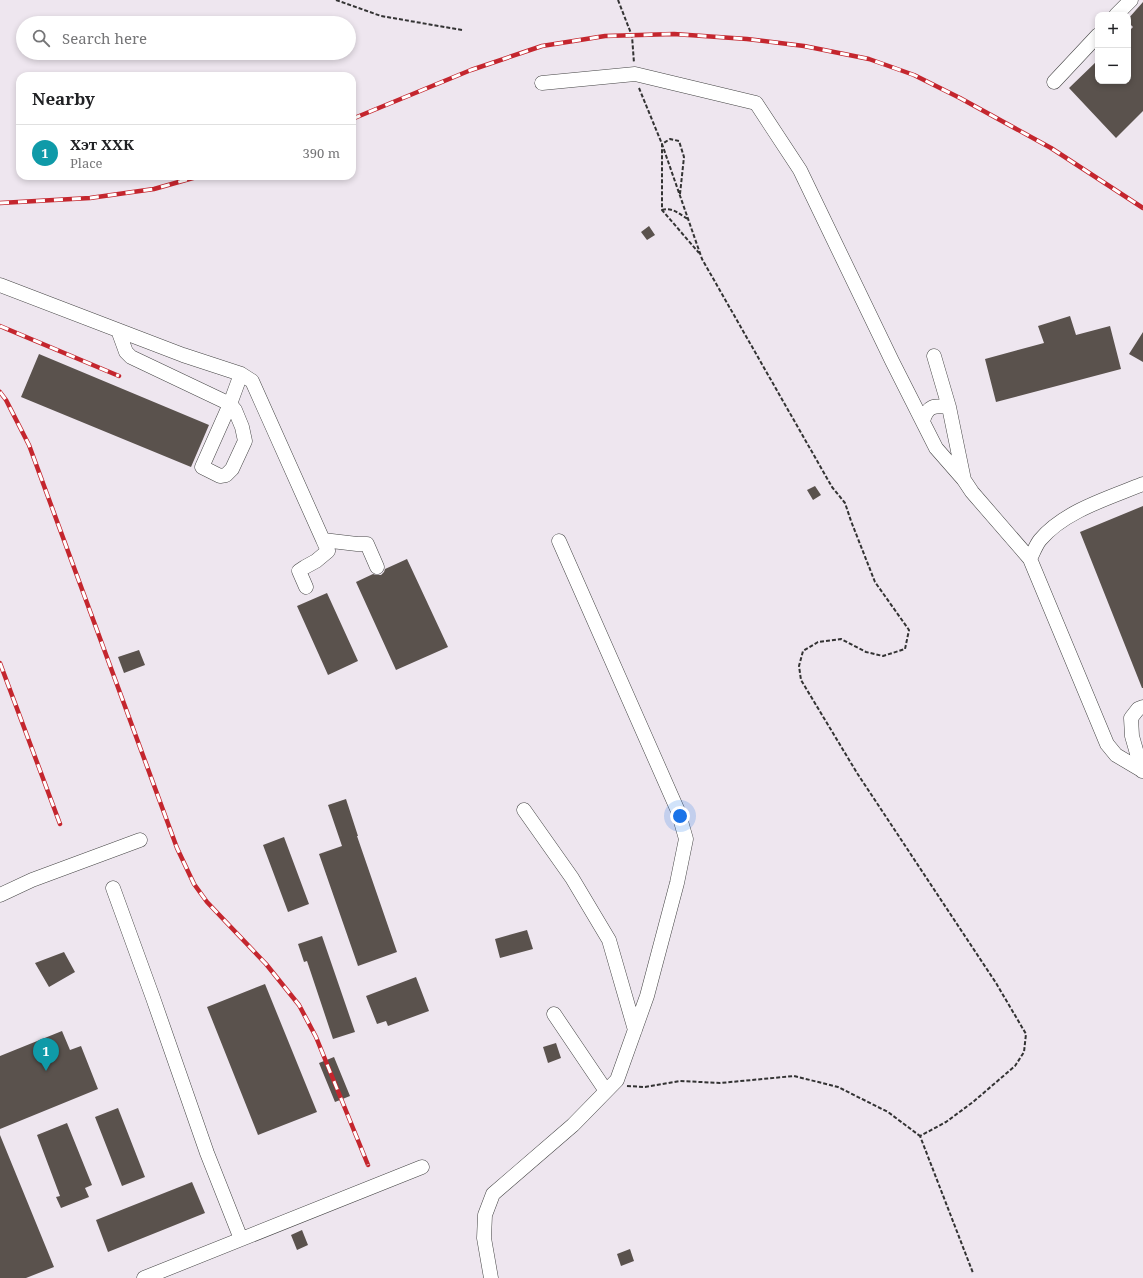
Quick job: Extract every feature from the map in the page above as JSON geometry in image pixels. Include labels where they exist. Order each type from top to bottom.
[{"type":"lane","points":[[1119,12],[1130,0]]},
{"type":"lane","points":[[1054,82],[1095,38]]},
{"type":"lane","points":[[542,83],[635,74],[756,103],[800,170],[892,361],[936,448],[1030,559],[1107,744],[1116,755],[1142,771]]},
{"type":"lane","points":[[0,284],[183,355],[241,374],[252,381],[328,552],[316,562],[299,571],[306,587]]},
{"type":"lane","points":[[118,330],[126,352],[130,357],[230,404],[241,374]]},
{"type":"lane","points":[[934,356],[949,407],[964,480]]},
{"type":"lane","points":[[923,421],[925,413],[928,409],[939,406],[949,407]]},
{"type":"lane","points":[[1030,559],[1040,541],[1054,526],[1078,511],[1143,484]]},
{"type":"lane","points":[[322,540],[367,544],[377,567]]},
{"type":"lane","points":[[491,1278],[484,1238],[485,1215],[494,1194],[573,1125],[617,1080],[647,996],[678,883],[686,840],[678,811],[560,541]]},
{"type":"lane","points":[[1142,771],[1132,736],[1131,718],[1138,709],[1143,707]]},
{"type":"lane","points":[[524,810],[572,878],[609,940],[634,1030]]},
{"type":"lane","points":[[0,895],[32,880],[140,840]]},
{"type":"lane","points":[[113,888],[207,1153],[241,1239]]},
{"type":"lane","points":[[554,1014],[609,1089]]},
{"type":"lane","points":[[144,1278],[422,1168]]},
{"type":"path","points":[[336,0],[381,16],[462,30]]},
{"type":"path","points":[[618,0],[632,36],[636,80],[662,144],[700,255]]},
{"type":"path","points":[[662,144],[670,139],[679,141],[684,157],[680,196]]},
{"type":"path","points":[[662,144],[662,210],[700,255],[832,487],[846,503],[875,582],[909,630],[905,649],[883,656],[866,652],[841,639],[818,642],[803,651],[799,666],[801,680],[857,773],[996,983],[1026,1034],[1024,1052],[1015,1066],[973,1102],[946,1122],[920,1136]]},
{"type":"path","points":[[662,210],[674,210],[688,220]]},
{"type":"path","points":[[609,1089],[645,1087],[680,1081],[720,1083],[794,1076],[838,1087],[888,1112],[920,1136],[973,1273]]},
{"type":"shaded area","points":[[0,0],[1143,0],[1143,1278],[0,1278]]},
{"type":"building","points":[[1143,2],[1143,111],[1116,138],[1069,88],[1095,63],[1095,84],[1131,84],[1131,29],[1133,27],[1131,25],[1131,16]]},
{"type":"building","points":[[649,226],[655,235],[647,240],[641,232]]},
{"type":"building","points":[[1070,316],[1076,335],[1110,326],[1121,369],[996,402],[985,359],[1044,343],[1038,326]]},
{"type":"building","points":[[1143,332],[1143,362],[1129,354]]},
{"type":"building","points":[[39,354],[209,425],[191,467],[21,397]]},
{"type":"building","points":[[815,486],[821,495],[813,500],[807,490]]},
{"type":"building","points":[[1143,506],[1143,688],[1142,688],[1080,532]]},
{"type":"building","points":[[407,559],[448,647],[396,670],[356,582],[373,574],[381,575],[385,569]]},
{"type":"building","points":[[327,593],[358,661],[328,675],[297,606]]},
{"type":"building","points":[[139,650],[145,665],[124,673],[118,657]]},
{"type":"building","points":[[346,799],[357,836],[397,952],[358,966],[319,854],[342,846],[328,805]]},
{"type":"building","points":[[284,837],[309,904],[288,912],[263,845]]},
{"type":"building","points":[[527,930],[533,949],[500,958],[495,939]]},
{"type":"building","points":[[322,936],[355,1032],[333,1039],[307,961],[304,962],[298,944]]},
{"type":"building","points":[[64,952],[75,972],[49,987],[35,963]]},
{"type":"building","points":[[416,977],[429,1011],[388,1026],[386,1021],[377,1024],[366,996]]},
{"type":"building","points":[[265,984],[317,1112],[258,1135],[207,1007]]},
{"type":"building","points":[[62,1031],[70,1050],[81,1046],[98,1089],[0,1129],[0,1056]]},
{"type":"building","points":[[556,1043],[561,1058],[548,1063],[543,1047]]},
{"type":"building","points":[[334,1057],[350,1096],[335,1102],[319,1063]]},
{"type":"building","points":[[118,1108],[145,1177],[122,1186],[95,1117]]},
{"type":"building","points":[[67,1123],[92,1185],[85,1188],[89,1197],[61,1208],[56,1197],[60,1196],[37,1135]]},
{"type":"building","points":[[0,1135],[54,1267],[26,1278],[0,1278]]},
{"type":"building","points":[[192,1182],[205,1213],[108,1252],[96,1220]]},
{"type":"building","points":[[302,1230],[308,1245],[297,1250],[291,1235]]},
{"type":"building","points":[[630,1249],[634,1261],[621,1266],[617,1254]]},
{"type":"railway","points":[[356,117],[471,70],[542,46],[605,36],[674,34],[747,39],[804,46],[869,59],[914,75],[960,98],[1051,148],[1143,208]]},
{"type":"railway","points":[[0,203],[90,198],[154,189],[186,180]]},
{"type":"railway","points":[[0,326],[119,376]]},
{"type":"railway","points":[[0,392],[6,400],[29,445],[177,848],[194,884],[207,902],[266,964],[299,1005],[316,1037],[368,1165]]},
{"type":"railway","points":[[0,663],[60,824]]},
{"type":"place","name":"Хэт ХХК","points":[[46,1071]]}]
